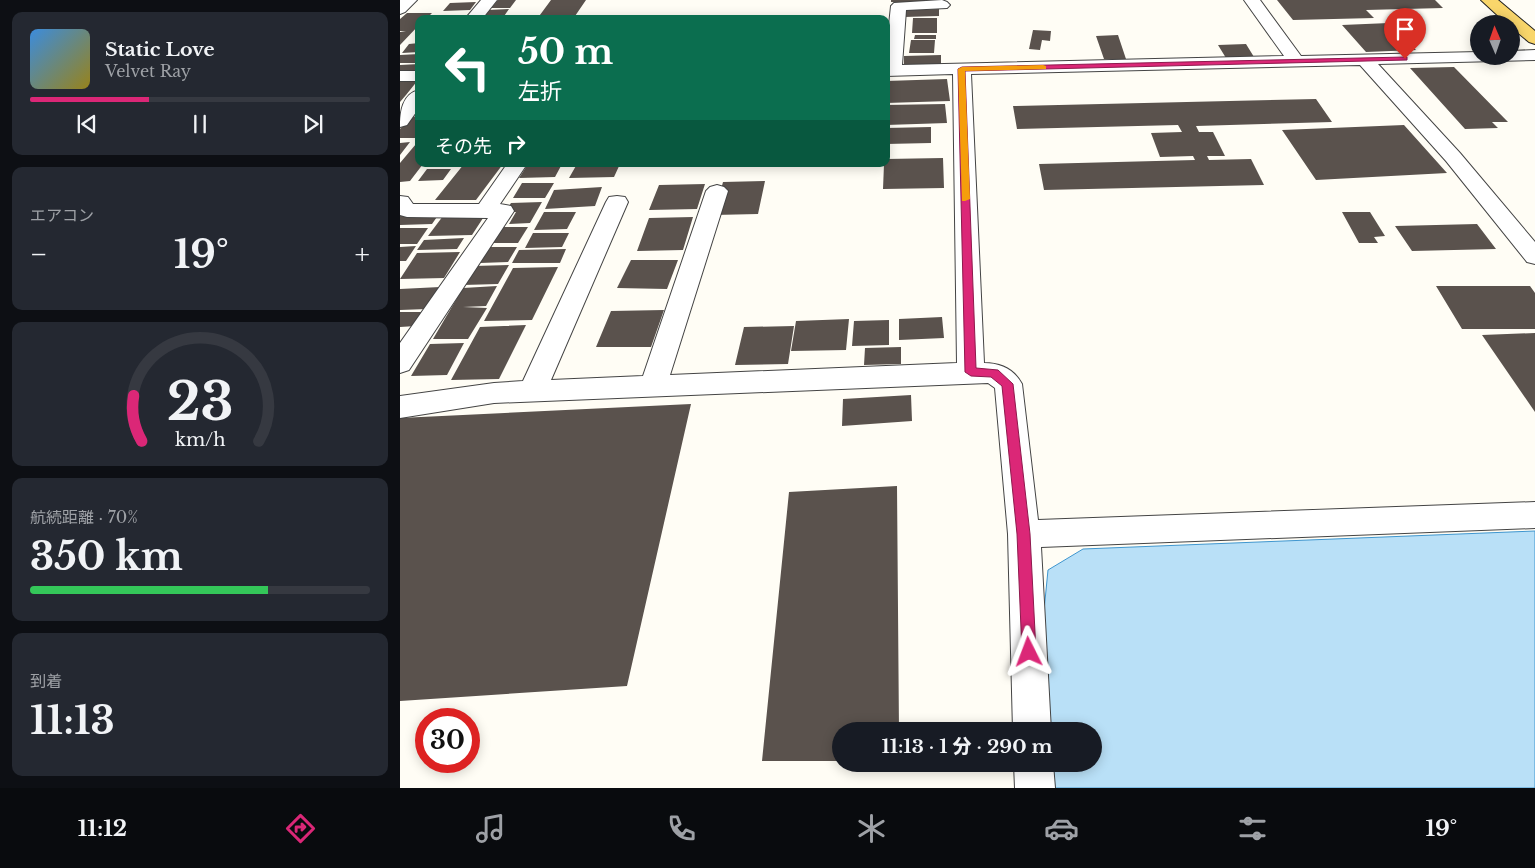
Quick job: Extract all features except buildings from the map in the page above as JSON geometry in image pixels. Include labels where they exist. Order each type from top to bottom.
[{"type":"main road","points":[[1489,0],[1535,39]]},
{"type":"street","points":[[400,9],[410,0]]},
{"type":"street","points":[[476,15],[489,0]]},
{"type":"street","points":[[1252,0],[1296,61]]},
{"type":"street","points":[[942,5],[899,6],[890,71],[1470,57]]},
{"type":"street","points":[[1520,56],[1535,56]]},
{"type":"street","points":[[1365,60],[1453,157],[1535,257]]},
{"type":"street","points":[[962,69],[971,372]]},
{"type":"street","points":[[400,76],[415,76]]},
{"type":"street","points":[[400,121],[415,101]]},
{"type":"street","points":[[485,211],[515,167]]},
{"type":"street","points":[[653,386],[717,191]]},
{"type":"street","points":[[532,392],[617,202]]},
{"type":"street","points":[[400,203],[407,210],[503,211],[400,363]]},
{"type":"street","points":[[400,407],[494,393],[971,372],[994,373],[1008,384],[1024,534],[1032,722]]},
{"type":"street","points":[[1024,534],[1535,515]]},
{"type":"street","points":[[1034,772],[1035,788]]},
{"type":"water","points":[[1535,531],[1535,788],[1055,788],[1054,772],[1102,772],[1102,722],[1050,722],[1042,631],[1048,570],[1083,549]]},
{"type":"slow traffic","points":[[965,199],[962,69],[1043,67]]},
{"type":"route","points":[[1029,652],[1024,534],[1008,384],[994,373],[971,372],[962,69],[1405,59]]}]
